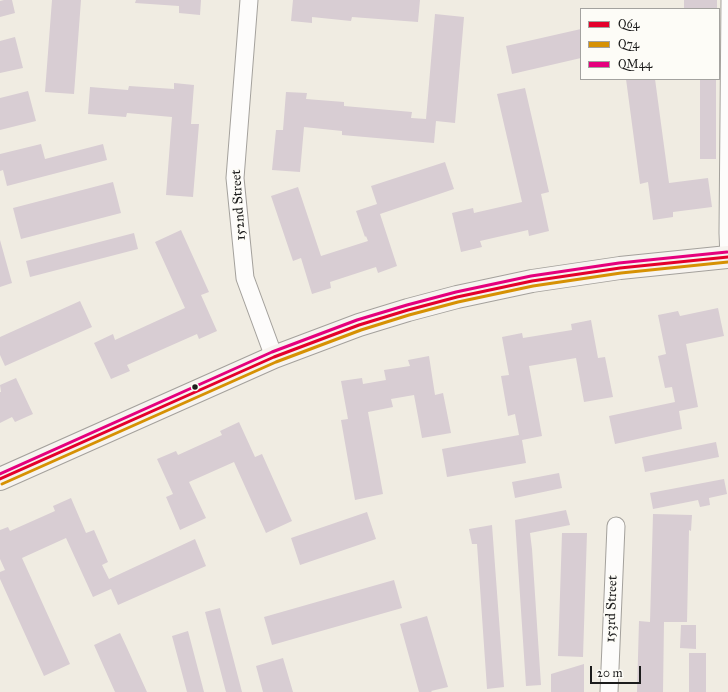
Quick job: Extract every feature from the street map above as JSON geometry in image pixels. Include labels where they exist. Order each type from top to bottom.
[{"type":"street","name":"152nd Street","points":[[248,0],[235,178],[245,278],[274,357]]},
{"type":"street","points":[[0,479],[274,357],[359,325],[408,310],[532,282],[620,268],[726,257]]},
{"type":"street","name":"153rd Street","points":[[609,692],[616,526]]},
{"type":"lane","points":[[726,0],[724,233],[726,257]]},
{"type":"building","points":[[12,0],[15,13],[0,17],[0,1]]},
{"type":"building","points":[[52,0],[81,0],[74,94],[45,92]]},
{"type":"building","points":[[136,0],[201,0],[200,15],[179,13],[179,6],[135,3]]},
{"type":"building","points":[[293,0],[420,0],[418,22],[352,17],[351,21],[312,17],[312,23],[291,21]]},
{"type":"building","points":[[684,0],[717,0],[717,8],[684,8]]},
{"type":"building","points":[[435,14],[464,17],[455,123],[436,121],[434,143],[342,135],[342,131],[304,127],[300,172],[272,170],[276,130],[283,130],[286,92],[307,93],[306,99],[344,102],[344,106],[412,112],[411,118],[426,119]]},
{"type":"building","points":[[580,29],[580,58],[512,74],[506,46]]},
{"type":"building","points":[[15,37],[23,68],[0,73],[0,41]]},
{"type":"building","points":[[626,80],[655,80],[669,183],[708,178],[712,207],[673,212],[673,217],[653,220],[648,182],[640,184]]},
{"type":"building","points":[[700,80],[716,80],[716,159],[700,159]]},
{"type":"building","points":[[174,83],[194,85],[191,124],[199,124],[193,197],[166,195],[172,117],[127,113],[126,117],[88,114],[90,87],[128,90],[129,86],[174,89]]},
{"type":"building","points":[[525,88],[549,192],[541,194],[549,231],[529,236],[528,230],[480,241],[482,247],[461,252],[452,213],[473,208],[474,213],[522,202],[497,94]]},
{"type":"building","points":[[28,91],[36,121],[0,130],[0,98]]},
{"type":"building","points":[[41,144],[45,159],[103,144],[107,160],[7,186],[3,170],[0,171],[0,154]]},
{"type":"building","points":[[445,162],[454,189],[380,214],[397,266],[378,273],[376,267],[330,282],[331,288],[312,294],[301,258],[293,261],[271,196],[298,187],[321,256],[368,241],[366,236],[365,237],[356,211],[377,204],[371,186]]},
{"type":"building","points":[[113,182],[121,213],[21,239],[13,208]]},
{"type":"building","points":[[181,230],[209,292],[201,295],[217,331],[199,339],[197,334],[127,365],[130,371],[111,379],[94,343],[113,334],[115,340],[185,308],[155,242]]},
{"type":"building","points":[[134,233],[138,249],[30,277],[26,261]]},
{"type":"building","points":[[0,240],[12,283],[0,287]]},
{"type":"building","points":[[80,301],[92,327],[5,366],[0,355],[0,337]]},
{"type":"building","points":[[718,308],[724,336],[686,344],[698,407],[679,411],[682,429],[615,444],[609,416],[675,402],[672,387],[665,388],[658,356],[666,354],[658,315],[678,311],[680,316]]},
{"type":"building","points":[[591,320],[598,358],[605,357],[613,397],[584,402],[576,358],[529,366],[542,436],[522,440],[526,463],[447,477],[442,449],[519,435],[515,414],[508,416],[501,376],[509,375],[502,337],[522,333],[523,338],[572,330],[571,324]]},
{"type":"building","points":[[429,356],[435,395],[443,393],[451,433],[422,438],[414,395],[391,399],[393,407],[368,412],[383,494],[355,500],[341,420],[348,419],[341,381],[362,378],[363,384],[386,380],[384,370],[410,366],[408,360]]},
{"type":"building","points":[[16,378],[33,414],[15,422],[12,417],[0,423],[0,385]]},
{"type":"building","points":[[239,422],[255,457],[262,454],[292,521],[266,533],[234,462],[189,482],[206,518],[180,530],[166,497],[173,494],[157,459],[176,451],[178,455],[222,435],[220,431]]},
{"type":"building","points":[[716,442],[719,457],[645,472],[642,457]]},
{"type":"building","points":[[559,473],[562,488],[515,498],[512,482]]},
{"type":"building","points":[[724,479],[727,494],[709,498],[710,505],[700,507],[698,500],[653,509],[650,493]]},
{"type":"building","points":[[71,498],[86,533],[94,530],[108,562],[102,565],[109,579],[195,539],[206,566],[118,605],[111,589],[93,597],[66,538],[22,558],[70,664],[44,676],[0,579],[0,572],[5,570],[0,559],[0,530],[8,527],[10,531],[55,511],[53,506]]},
{"type":"building","points":[[566,510],[570,525],[530,533],[541,685],[526,686],[515,520]]},
{"type":"building","points":[[367,512],[376,539],[300,565],[291,538]]},
{"type":"building","points":[[653,514],[692,515],[691,531],[689,530],[687,622],[664,622],[663,692],[637,692],[639,621],[650,622]]},
{"type":"building","points":[[492,525],[504,687],[487,689],[477,544],[472,544],[469,529]]},
{"type":"building","points":[[562,533],[587,533],[583,657],[558,656]]},
{"type":"building","points":[[394,580],[402,608],[272,645],[264,617]]},
{"type":"building","points":[[220,608],[242,692],[226,692],[205,612]]},
{"type":"building","points":[[427,616],[448,687],[431,691],[432,692],[419,692],[400,624]]},
{"type":"building","points":[[681,625],[696,625],[696,649],[680,648]]},
{"type":"building","points":[[188,631],[204,692],[187,692],[172,636]]},
{"type":"building","points":[[120,633],[147,692],[115,692],[94,645]]},
{"type":"building","points":[[689,653],[706,653],[706,692],[689,692]]},
{"type":"building","points":[[283,658],[293,692],[263,692],[256,666]]},
{"type":"building","points":[[584,664],[584,692],[551,692],[551,674]]},
{"type":"transit line","name":"QM44","points":[[0,474],[272,352],[357,320],[456,292],[531,276],[619,263],[727,252]]},
{"type":"transit line","name":"Q64","points":[[0,479],[274,357],[359,325],[408,310],[457,297],[532,281],[620,268],[728,257]]},
{"type":"transit line","name":"Q74","points":[[2,484],[276,362],[361,330],[409,315],[458,302],[533,286],[621,273],[728,262]]}]
